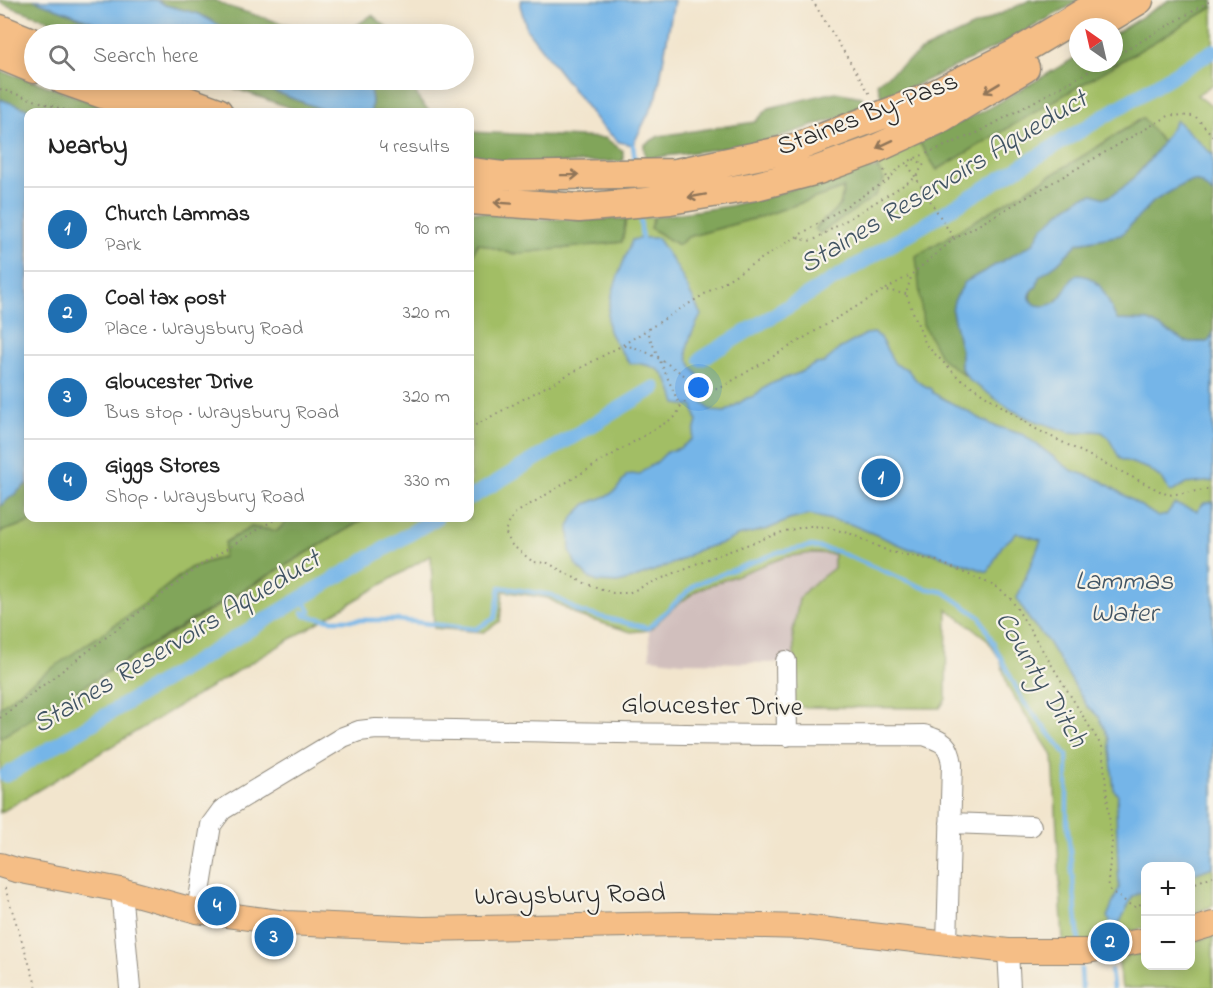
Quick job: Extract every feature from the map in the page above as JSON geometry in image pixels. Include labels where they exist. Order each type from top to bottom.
[{"type":"highway","name":"Staines By-Pass","points":[[474,172],[502,176],[676,173],[795,148],[927,98],[1015,54],[1105,0]]},
{"type":"highway","points":[[1109,18],[1139,0]]},
{"type":"highway","points":[[0,29],[24,39]]},
{"type":"highway","name":"Staines By-Pass","points":[[474,200],[579,208],[669,200],[756,186],[818,170],[873,150],[938,120],[1069,41]]},
{"type":"highway","points":[[91,90],[143,108]]},
{"type":"highway","points":[[157,90],[207,108]]},
{"type":"main road","name":"Wraysbury Road","points":[[2,875],[16,870],[121,890],[197,911],[286,922],[423,929],[681,924],[803,927],[1008,951],[1087,951],[1141,941]]},
{"type":"main road","points":[[1195,930],[1213,924]]},
{"type":"street","points":[[786,661],[787,736]]},
{"type":"street","name":"Gloucester Drive","points":[[197,911],[211,825],[222,810],[343,737],[359,731],[376,729],[787,736],[924,735],[943,742],[950,750],[952,764],[947,943]]},
{"type":"street","points":[[950,823],[1031,826]]},
{"type":"street","points":[[121,890],[130,988]]},
{"type":"street","points":[[1008,951],[1010,988]]},
{"type":"path","points":[[812,0],[875,104]]},
{"type":"path","points":[[1123,52],[1212,0]]},
{"type":"path","points":[[474,426],[621,346],[888,180],[901,166],[913,159],[979,132],[1088,72]]},
{"type":"path","points":[[0,89],[59,108]]},
{"type":"path","points":[[1141,904],[1133,907],[1110,890],[1108,881],[1112,843],[1102,747],[1011,599],[995,586],[934,560],[890,552],[851,534],[826,527],[808,526],[785,531],[705,560],[628,593],[614,593],[582,582],[548,563],[533,562],[511,544],[505,531],[514,514],[675,417],[685,400],[703,391],[722,387],[912,274],[954,238],[1170,115],[1196,116],[1213,136]]},
{"type":"path","points":[[797,237],[808,241],[814,240],[915,178],[924,164],[913,159]]},
{"type":"path","points":[[908,165],[954,238]]},
{"type":"path","points":[[883,167],[888,180]]},
{"type":"path","points":[[912,274],[906,294],[926,345],[958,377],[1034,428],[1168,495],[1213,489]]},
{"type":"path","points":[[884,290],[906,294]]},
{"type":"path","points":[[650,328],[649,336],[681,407]]},
{"type":"path","points":[[621,346],[639,348],[691,379],[703,391]]},
{"type":"path","points":[[0,718],[205,562],[270,522]]},
{"type":"path","points":[[2,875],[37,988]]},
{"type":"path","points":[[1195,883],[1213,876]]},
{"type":"shaded area","points":[[813,553],[834,555],[834,568],[808,588],[793,632],[795,661],[682,662],[650,658],[649,630],[674,607],[698,590],[785,557]]},
{"type":"green space","points":[[0,0],[34,0],[98,24],[59,24],[0,3]]},
{"type":"green space","points":[[157,0],[215,0],[226,6],[284,24],[217,24],[199,14],[165,5]]},
{"type":"green space","points":[[1030,0],[1081,0],[1004,43],[883,101],[877,83],[923,50]]},
{"type":"green space","points":[[1169,0],[1213,0],[1213,7],[1123,60],[1123,28]]},
{"type":"green space","points":[[1213,7],[1213,84],[1197,95],[1213,107],[1213,906],[1195,913],[1195,862],[1141,862],[1141,929],[1088,943],[1063,941],[1053,756],[1008,688],[1000,659],[987,639],[947,609],[946,699],[940,708],[789,707],[796,688],[793,632],[799,599],[808,588],[834,568],[834,554],[813,553],[785,557],[698,590],[674,607],[649,630],[631,632],[579,616],[548,598],[503,591],[500,621],[484,632],[434,628],[431,555],[0,813],[0,738],[43,710],[359,522],[474,522],[474,252],[478,243],[512,254],[622,242],[626,219],[654,217],[650,228],[678,245],[688,237],[763,216],[844,188],[840,205],[815,228],[820,233],[878,168],[873,161],[919,142],[937,170],[1103,72],[1123,72],[1123,60]],"holes":[[[1142,118],[1147,124],[955,233]]]},
{"type":"green space","points":[[372,15],[383,24],[359,24]]},
{"type":"green space","points":[[1069,61],[1069,72],[1103,72],[937,170],[919,142],[989,108]]},
{"type":"green space","points":[[0,71],[24,78],[24,90],[58,90],[107,108],[25,108],[0,99]]},
{"type":"green space","points":[[239,90],[270,90],[318,108],[291,108]]},
{"type":"green space","points":[[367,90],[415,90],[426,108],[371,108],[372,100]]},
{"type":"green space","points":[[835,92],[862,97],[866,109],[760,143],[645,159],[644,145],[659,136],[755,122],[769,108]]},
{"type":"green space","points":[[1143,118],[1163,143],[1144,167],[1114,194],[1105,198],[1093,194],[1082,197],[1042,228],[1033,244],[965,282],[952,311],[964,375],[941,358],[923,324],[916,256]]},
{"type":"green space","points":[[474,132],[605,138],[623,151],[623,161],[527,164],[474,157]]},
{"type":"green space","points":[[878,168],[884,180],[874,197],[820,233],[815,229],[840,205],[844,188],[763,216],[688,237],[678,245],[650,228],[654,217],[729,206],[770,196],[850,170]]},
{"type":"green space","points":[[1194,181],[1201,183],[1213,194],[1213,333],[1208,342],[1186,342],[1149,321],[1117,320],[1098,284],[1085,276],[1076,275],[1054,303],[1040,306],[1032,303],[1031,295],[1037,286],[1038,277],[1058,263],[1078,243],[1120,235],[1154,201],[1185,183]]},
{"type":"green space","points":[[474,211],[537,219],[626,219],[622,242],[512,254],[478,243],[474,252]]},
{"type":"green space","points":[[24,486],[24,522],[31,522],[0,532],[0,506]]},
{"type":"green space","points":[[31,522],[286,522],[277,531],[251,527],[223,557],[190,568],[143,605],[0,707],[0,532]]},
{"type":"green space","points":[[286,522],[359,522],[187,623],[0,738],[0,707],[28,685],[143,605],[190,568],[223,557],[225,542],[251,527],[277,531]]},
{"type":"green space","points":[[1213,936],[1213,988],[1122,988],[1118,957],[1141,953],[1141,970],[1195,970],[1195,941]]},
{"type":"water","points":[[34,0],[157,0],[165,5],[199,14],[217,24],[98,24]]},
{"type":"water","points":[[521,0],[674,0],[657,96],[633,145],[619,142],[601,126],[527,30],[520,5]]},
{"type":"water","points":[[270,90],[370,90],[371,108],[318,108]]},
{"type":"water","points":[[0,99],[25,108],[24,486],[0,506]]},
{"type":"water","points":[[1176,120],[1213,155],[1213,194],[1201,183],[1194,181],[1185,183],[1154,201],[1121,235],[1078,243],[1058,263],[1039,277],[1037,286],[1030,296],[1031,300],[1038,305],[1049,305],[1058,299],[1076,275],[1085,276],[1092,279],[1103,290],[1117,320],[1149,321],[1186,342],[1208,342],[1213,333],[1213,481],[1185,484],[1172,492],[1169,491],[1164,481],[1149,469],[1120,459],[1108,437],[1102,432],[1069,432],[1030,419],[1012,410],[969,380],[961,368],[961,351],[952,311],[954,301],[965,282],[1033,244],[1042,228],[1065,208],[1082,197],[1093,194],[1105,198],[1126,185],[1146,165]]},
{"type":"water","name":"Lammas Water","points":[[657,238],[678,269],[701,315],[688,345],[687,353],[693,368],[708,386],[701,401],[711,411],[725,412],[770,384],[815,364],[824,363],[839,349],[866,334],[874,333],[879,336],[895,364],[907,369],[918,382],[931,389],[933,393],[992,425],[1024,435],[1071,470],[1102,481],[1158,517],[1166,515],[1174,504],[1197,511],[1204,503],[1213,502],[1213,867],[1195,874],[1195,862],[1141,862],[1141,893],[1133,896],[1117,928],[1107,917],[1119,888],[1116,810],[1118,795],[1114,790],[1109,739],[1099,717],[1087,706],[1048,642],[1029,619],[1017,598],[1041,540],[1017,533],[1002,546],[988,572],[930,552],[910,549],[850,524],[809,515],[768,529],[737,536],[726,542],[698,550],[677,562],[618,583],[598,582],[589,578],[576,565],[570,550],[569,527],[574,516],[586,504],[609,495],[617,489],[626,476],[639,475],[667,452],[680,448],[692,439],[697,421],[693,406],[676,404],[670,385],[662,373],[649,366],[629,363],[609,331],[611,298],[632,240]]},
{"type":"waterway","name":"Staines Reservoirs Aqueduct","points":[[701,359],[1213,51]]},
{"type":"waterway","points":[[633,145],[635,161]]},
{"type":"waterway","points":[[640,217],[642,238]]},
{"type":"waterway","name":"Staines Reservoirs Aqueduct","points":[[474,496],[654,388]]},
{"type":"waterway","name":"Staines Reservoirs Aqueduct","points":[[6,775],[429,522]]},
{"type":"waterway","name":"County Ditch","points":[[303,612],[305,616],[332,620],[398,620],[476,629],[495,618],[500,587],[552,595],[580,612],[648,628],[696,584],[779,552],[812,546],[836,551],[924,588],[944,592],[980,617],[1023,701],[1067,755],[1067,821],[1079,942]]},
{"type":"waterway","points":[[302,597],[310,611],[304,614]]},
{"type":"waterway","points":[[1109,935],[1112,922]]},
{"type":"waterway","name":"County Ditch","points":[[1081,969],[1082,988]]},
{"type":"waterway","points":[[1111,970],[1113,988]]},
{"type":"place","name":"Church Lammas","points":[[881,478]]},
{"type":"place","name":"Giggs Stores","points":[[217,906]]},
{"type":"place","name":"Gloucester Drive","points":[[274,937]]},
{"type":"place","name":"Coal tax post","points":[[1110,942]]}]
